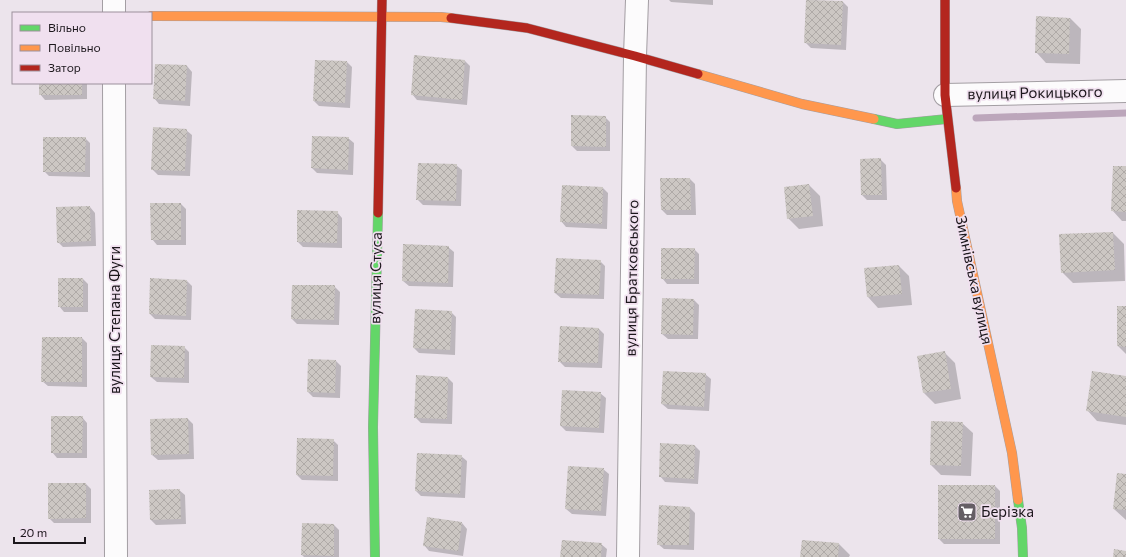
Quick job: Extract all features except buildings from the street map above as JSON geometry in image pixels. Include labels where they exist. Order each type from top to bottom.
[{"type":"street","points":[[114,0],[114,12]]},
{"type":"street","name":"вулиця Стуса","points":[[375,557],[373,427],[382,0]]},
{"type":"street","name":"вулиця Братковського","points":[[628,557],[637,0]]},
{"type":"street","name":"Зимнівська вулиця","points":[[944,0],[945,95],[957,202],[1012,453],[1022,528],[1023,557]]},
{"type":"street","points":[[152,16],[441,17],[527,28],[635,56],[802,104],[897,124],[947,119]]},
{"type":"street","name":"вулиця Степана Фуги","points":[[114,84],[116,557]]},
{"type":"street","name":"вулиця Рокицького","points":[[945,95],[1126,91]]},
{"type":"waterway","points":[[976,118],[1126,113]]},
{"type":"traffic: fast","points":[[874,119],[897,124],[947,119]]},
{"type":"traffic: fast","points":[[375,557],[373,427],[378,213]]},
{"type":"traffic: fast","points":[[1018,500],[1022,528],[1023,557]]},
{"type":"traffic: slow","points":[[152,16],[451,18]]},
{"type":"traffic: slow","points":[[698,74],[802,104],[874,119]]},
{"type":"traffic: slow","points":[[956,188],[957,201],[1012,453],[1018,500]]},
{"type":"traffic: jam","points":[[378,213],[382,0]]},
{"type":"traffic: jam","points":[[945,0],[945,95],[956,188]]},
{"type":"traffic: jam","points":[[451,18],[527,28],[698,74]]},
{"type":"place","name":"Берізка","points":[[967,512]]}]
